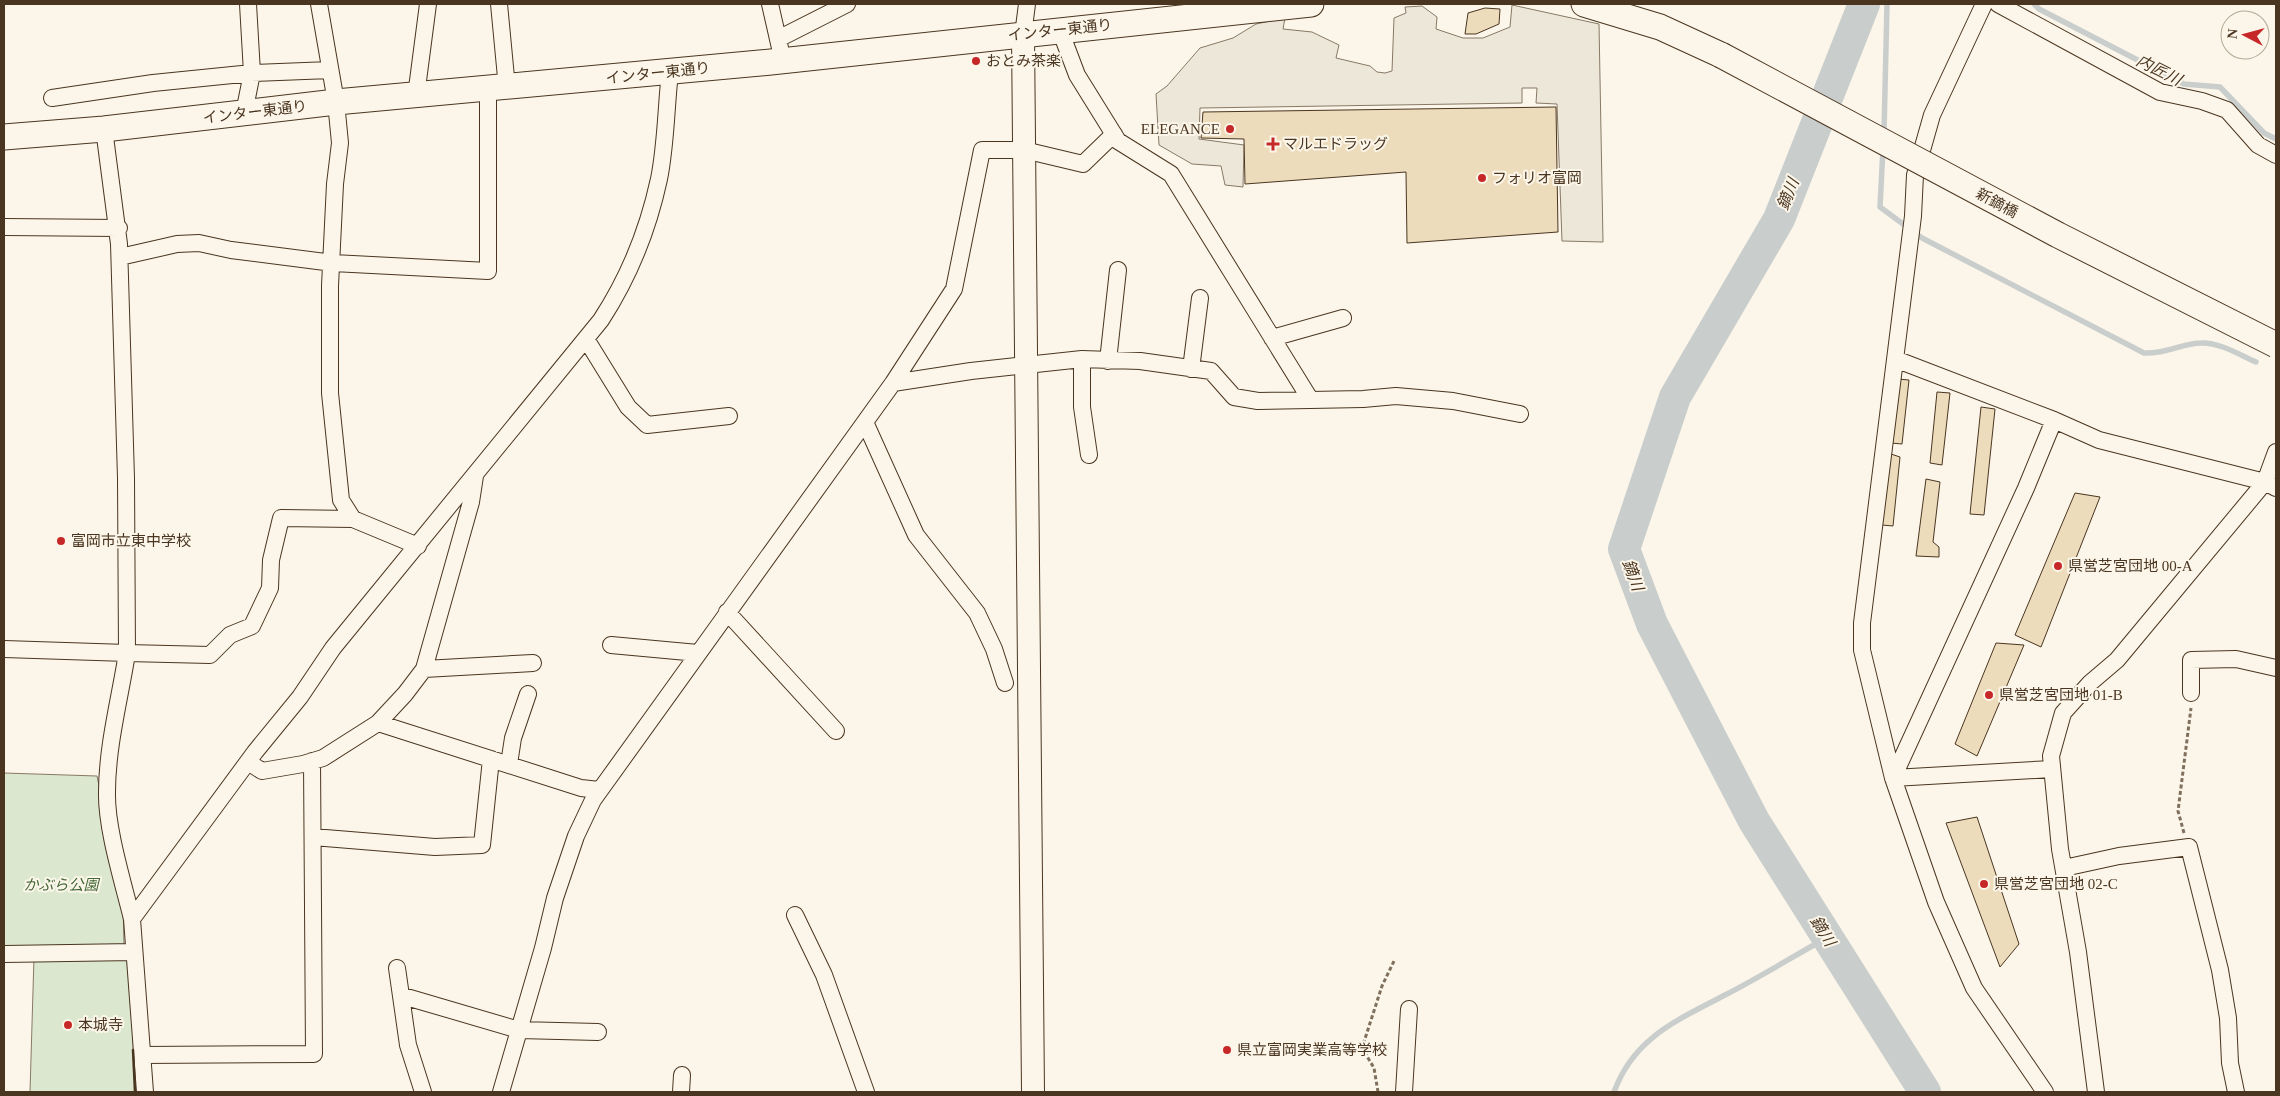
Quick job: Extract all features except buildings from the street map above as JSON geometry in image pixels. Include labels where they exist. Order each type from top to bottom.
[{"type":"main road","name":"インター東通り","points":[[4,137],[104,129],[336,102],[498,89],[670,72],[774,51],[1023,34],[1311,4]]},
{"type":"main road","name":"新鏑橋","points":[[1584,4],[1660,27],[1721,55],[2058,235],[2276,345]]},
{"type":"street","points":[[244,113],[252,73],[248,4]]},
{"type":"street","points":[[319,4],[336,102],[340,143],[335,184],[333,263],[330,286],[330,392],[340,500],[353,519]]},
{"type":"street","points":[[416,96],[428,4]]},
{"type":"street","points":[[120,257],[177,244],[199,243],[231,250],[333,263],[488,271],[498,89],[499,4]]},
{"type":"street","points":[[770,4],[774,51],[847,4]]},
{"type":"street","points":[[1026,4],[1023,34],[1033,1092]]},
{"type":"street","points":[[1984,4],[1932,116],[1915,176],[1913,216],[1862,623],[1862,650],[1893,778],[1936,902],[1974,988],[2045,1092]]},
{"type":"street","points":[[1998,4],[2160,92],[2202,101],[2227,110],[2258,145],[2276,155]]},
{"type":"street","points":[[1060,30],[1077,75],[1118,141],[1170,174],[1310,399]]},
{"type":"street","points":[[52,98],[153,83],[252,73],[330,70]]},
{"type":"street","points":[[132,919],[248,762],[300,698],[333,648],[476,476],[586,339],[620,292],[646,232],[659,177],[670,72]]},
{"type":"street","points":[[104,129],[119,228],[126,478],[128,653],[112,744],[106,793],[113,835],[132,919],[146,1092]]},
{"type":"street","points":[[501,1092],[543,948],[554,898],[576,836],[599,790],[893,383],[954,289],[982,150],[1024,150],[1083,164],[1114,134]]},
{"type":"street","points":[[4,227],[119,228]]},
{"type":"street","points":[[1108,361],[1118,270]]},
{"type":"street","points":[[1192,369],[1200,298]]},
{"type":"street","points":[[1272,338],[1343,318]]},
{"type":"street","points":[[586,339],[628,407],[647,425],[729,416]]},
{"type":"street","points":[[893,383],[1026,364],[1082,359],[1140,361],[1211,371],[1234,397],[1258,401],[1363,399],[1396,396],[1453,401],[1520,414]]},
{"type":"street","points":[[1082,359],[1082,407],[1089,456]]},
{"type":"street","points":[[1894,359],[2054,420],[2099,440],[2271,485]]},
{"type":"street","points":[[1893,778],[2026,488],[2054,420]]},
{"type":"street","points":[[865,422],[916,534],[977,613],[994,649],[1005,684]]},
{"type":"street","points":[[2096,1092],[2078,952],[2060,849],[2052,769],[2051,756],[2063,712],[2090,683],[2117,660],[2271,485],[2276,452]]},
{"type":"street","points":[[248,762],[262,771],[312,762],[323,758],[378,723],[405,694],[424,669],[472,502],[476,476]]},
{"type":"street","points":[[4,649],[210,655],[230,635],[252,626],[270,588],[271,560],[281,518],[353,519],[418,546]]},
{"type":"street","points":[[727,612],[836,732]]},
{"type":"street","points":[[610,645],[698,653]]},
{"type":"street","points":[[2191,693],[2191,660],[2236,660],[2276,668]]},
{"type":"street","points":[[424,669],[533,663]]},
{"type":"street","points":[[509,764],[513,738],[528,694]]},
{"type":"street","points":[[378,723],[581,788],[599,790]]},
{"type":"street","points":[[313,837],[435,847],[482,845],[491,759]]},
{"type":"street","points":[[142,1055],[314,1054],[312,762]]},
{"type":"street","points":[[1893,778],[2052,769]]},
{"type":"street","points":[[2064,868],[2120,856],[2189,847],[2220,970],[2228,1018],[2230,1064],[2236,1092]]},
{"type":"street","points":[[795,915],[824,975],[866,1092]]},
{"type":"street","points":[[4,954],[134,952]]},
{"type":"street","points":[[397,968],[403,996],[408,1045],[423,1092]]},
{"type":"street","points":[[403,996],[519,1030],[598,1032]]},
{"type":"street","points":[[1404,1092],[1409,1009]]},
{"type":"street","points":[[681,1092],[682,1075]]},
{"type":"path","points":[[2189,847],[2178,811],[2191,721],[2191,693]]},
{"type":"path","points":[[1378,1092],[1374,1068],[1362,1048],[1382,986],[1394,961]]},
{"type":"green space","name":"かぶら公園","points":[[4,773],[97,776],[123,902],[124,946],[4,948]]},
{"type":"green space","name":"本城寺","points":[[34,957],[130,958],[135,1092],[30,1092]]},
{"type":"shaded area","points":[[1512,5],[1599,24],[1603,242],[1562,241],[1557,104],[1536,103],[1537,88],[1522,88],[1522,103],[1200,108],[1199,139],[1244,145],[1243,187],[1225,185],[1221,166],[1192,164],[1159,145],[1156,94],[1167,86],[1200,48],[1233,38],[1256,24],[1285,18],[1283,29],[1312,32],[1339,45],[1336,58],[1370,66],[1377,72],[1385,73],[1392,71],[1394,18],[1406,13],[1405,7],[1422,6],[1437,17],[1436,29],[1463,38],[1483,38],[1510,27]]},
{"type":"waterway","name":"鏑川","points":[[1864,4],[1779,219],[1675,397],[1624,549],[1652,624],[1754,821],[1925,1092]]},
{"type":"waterway","points":[[1884,133],[1887,4]]},
{"type":"waterway","name":"内匠川","points":[[2034,4],[2039,9],[2184,84],[2220,87],[2264,133],[2276,139]]},
{"type":"waterway","points":[[1883,148],[1880,207],[1922,238],[2144,353],[2160,352],[2194,343],[2208,343],[2256,362]]},
{"type":"waterway","points":[[1614,1092],[1633,1057],[1659,1032],[1828,937]]},
{"type":"wall","points":[[133,1050],[135,1092]]},
{"type":"place","name":"おとみ茶楽","points":[[976,61]]},
{"type":"place","name":"ELEGANCE","points":[[1230,129]]},
{"type":"place","name":"マルエドラッグ","points":[[1273,144]]},
{"type":"place","name":"フォリオ富岡","points":[[1482,178]]},
{"type":"place","name":"富岡市立東中学校","points":[[61,541]]},
{"type":"place","name":"県営芝宮団地 00-A","points":[[2058,566]]},
{"type":"place","name":"県営芝宮団地 01-B","points":[[1989,695]]},
{"type":"place","name":"県営芝宮団地 02-C","points":[[1984,884]]},
{"type":"place","name":"本城寺","points":[[68,1025]]},
{"type":"place","name":"県立富岡実業高等学校","points":[[1227,1050]]}]
